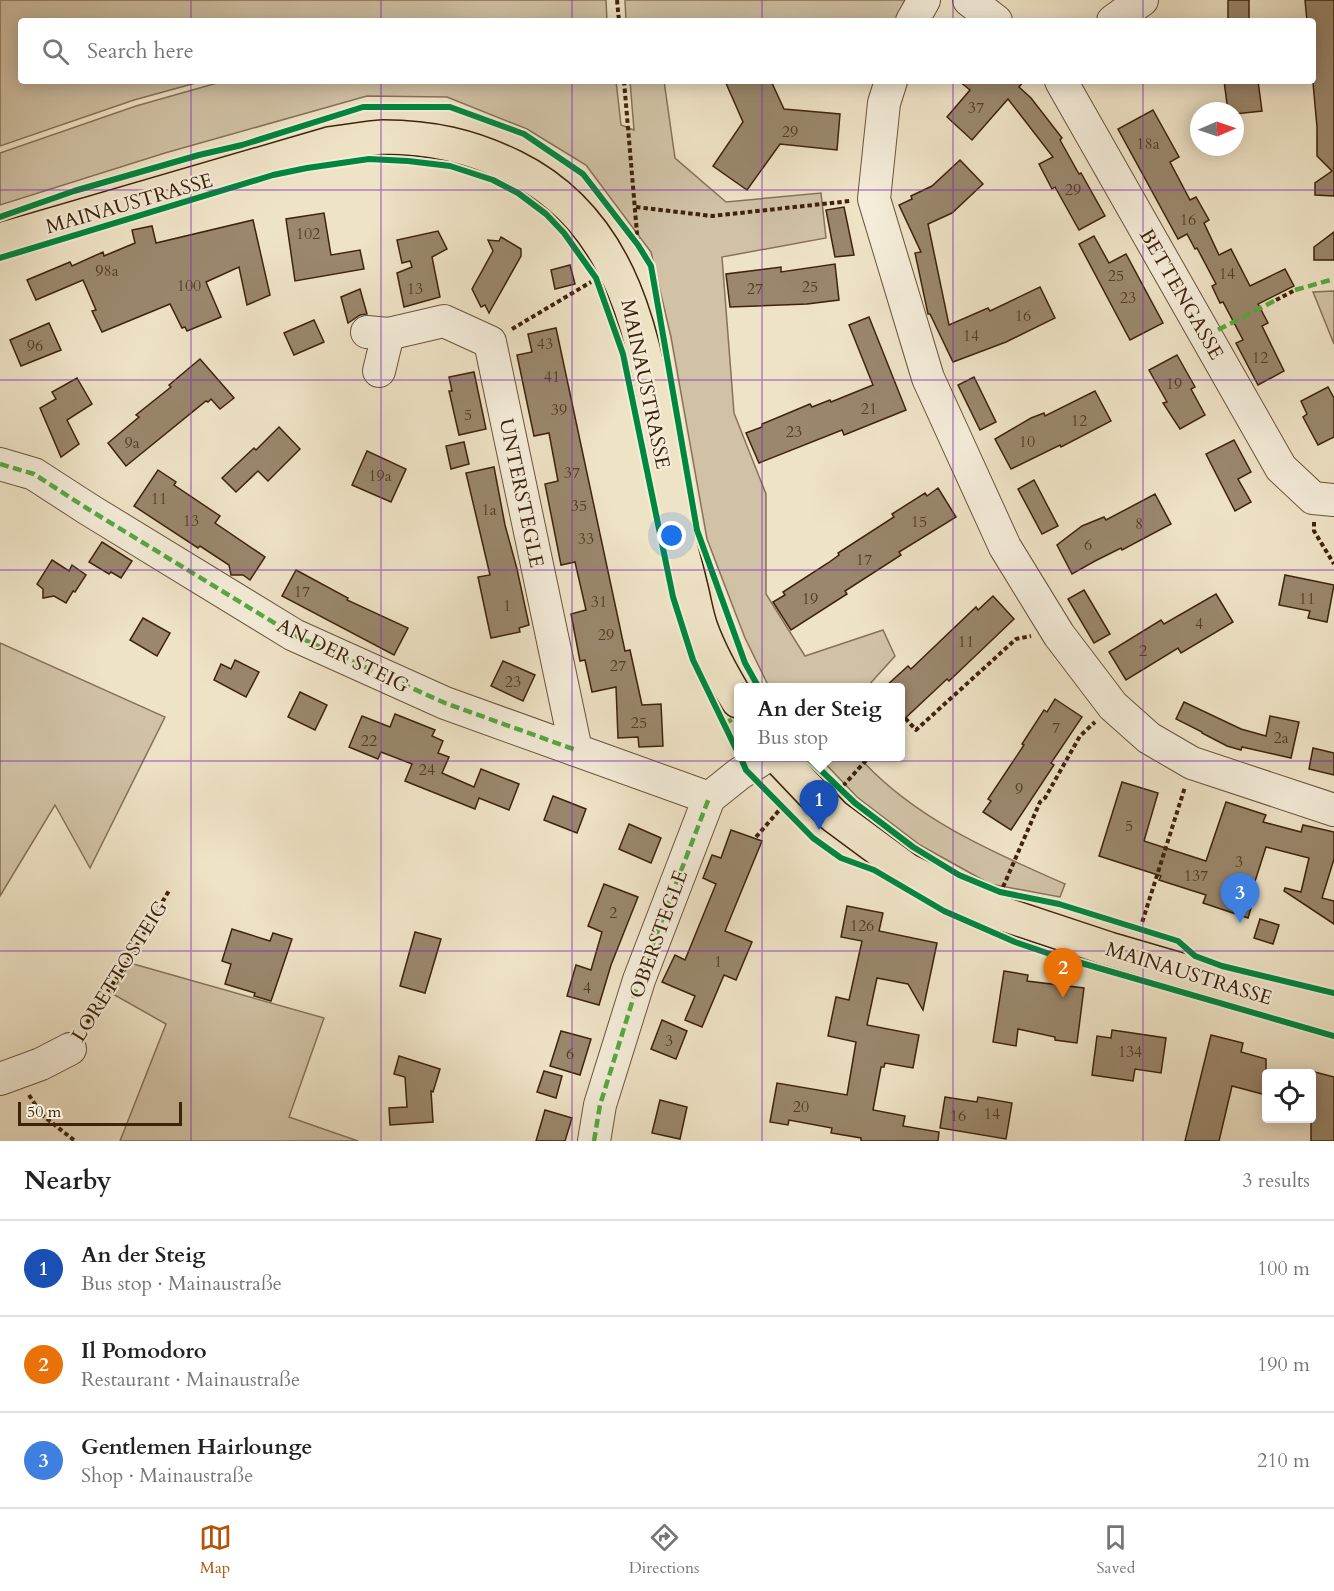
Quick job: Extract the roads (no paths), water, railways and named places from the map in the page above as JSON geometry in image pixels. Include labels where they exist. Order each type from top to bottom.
[{"type":"main road","name":"MAINAUSTRASSE","points":[[0,240],[329,144],[381,137],[434,139],[489,154],[536,178],[578,214],[609,255],[627,294],[645,360],[674,520],[701,629],[734,694]]},
{"type":"main road","name":"MAINAUSTRASSE","points":[[782,761],[834,816],[907,870],[982,907],[1109,949],[1334,1015]]},
{"type":"street","points":[[914,18],[924,0]]},
{"type":"street","points":[[969,0],[992,18]]},
{"type":"street","points":[[1117,18],[1142,0]]},
{"type":"street","points":[[890,84],[884,103],[874,199],[928,378],[1005,547],[1059,635],[1113,706],[1149,738],[1192,763],[1334,810]]},
{"type":"street","name":"BETTENGASSE","points":[[1063,84],[1281,468],[1323,499]]},
{"type":"street","name":"UNTERSTEGLE","points":[[379,371],[378,333],[444,321],[490,342],[576,750]]},
{"type":"street","name":"AN DER STEIG","points":[[0,464],[34,474],[294,635],[445,703],[709,798]]},
{"type":"street","points":[[709,798],[759,761]]},
{"type":"street","name":"OBERSTEGLE","points":[[594,1141],[600,1105],[639,980],[709,798]]},
{"type":"street","name":"LORETTOSTEIG","points":[[8,1076],[41,1064],[70,1049]]},
{"type":"place","name":"An der Steig","points":[[819,830]]},
{"type":"place","name":"Gentlemen Hairlounge","points":[[1240,923]]},
{"type":"place","name":"Il Pomodoro","points":[[1063,998]]}]
